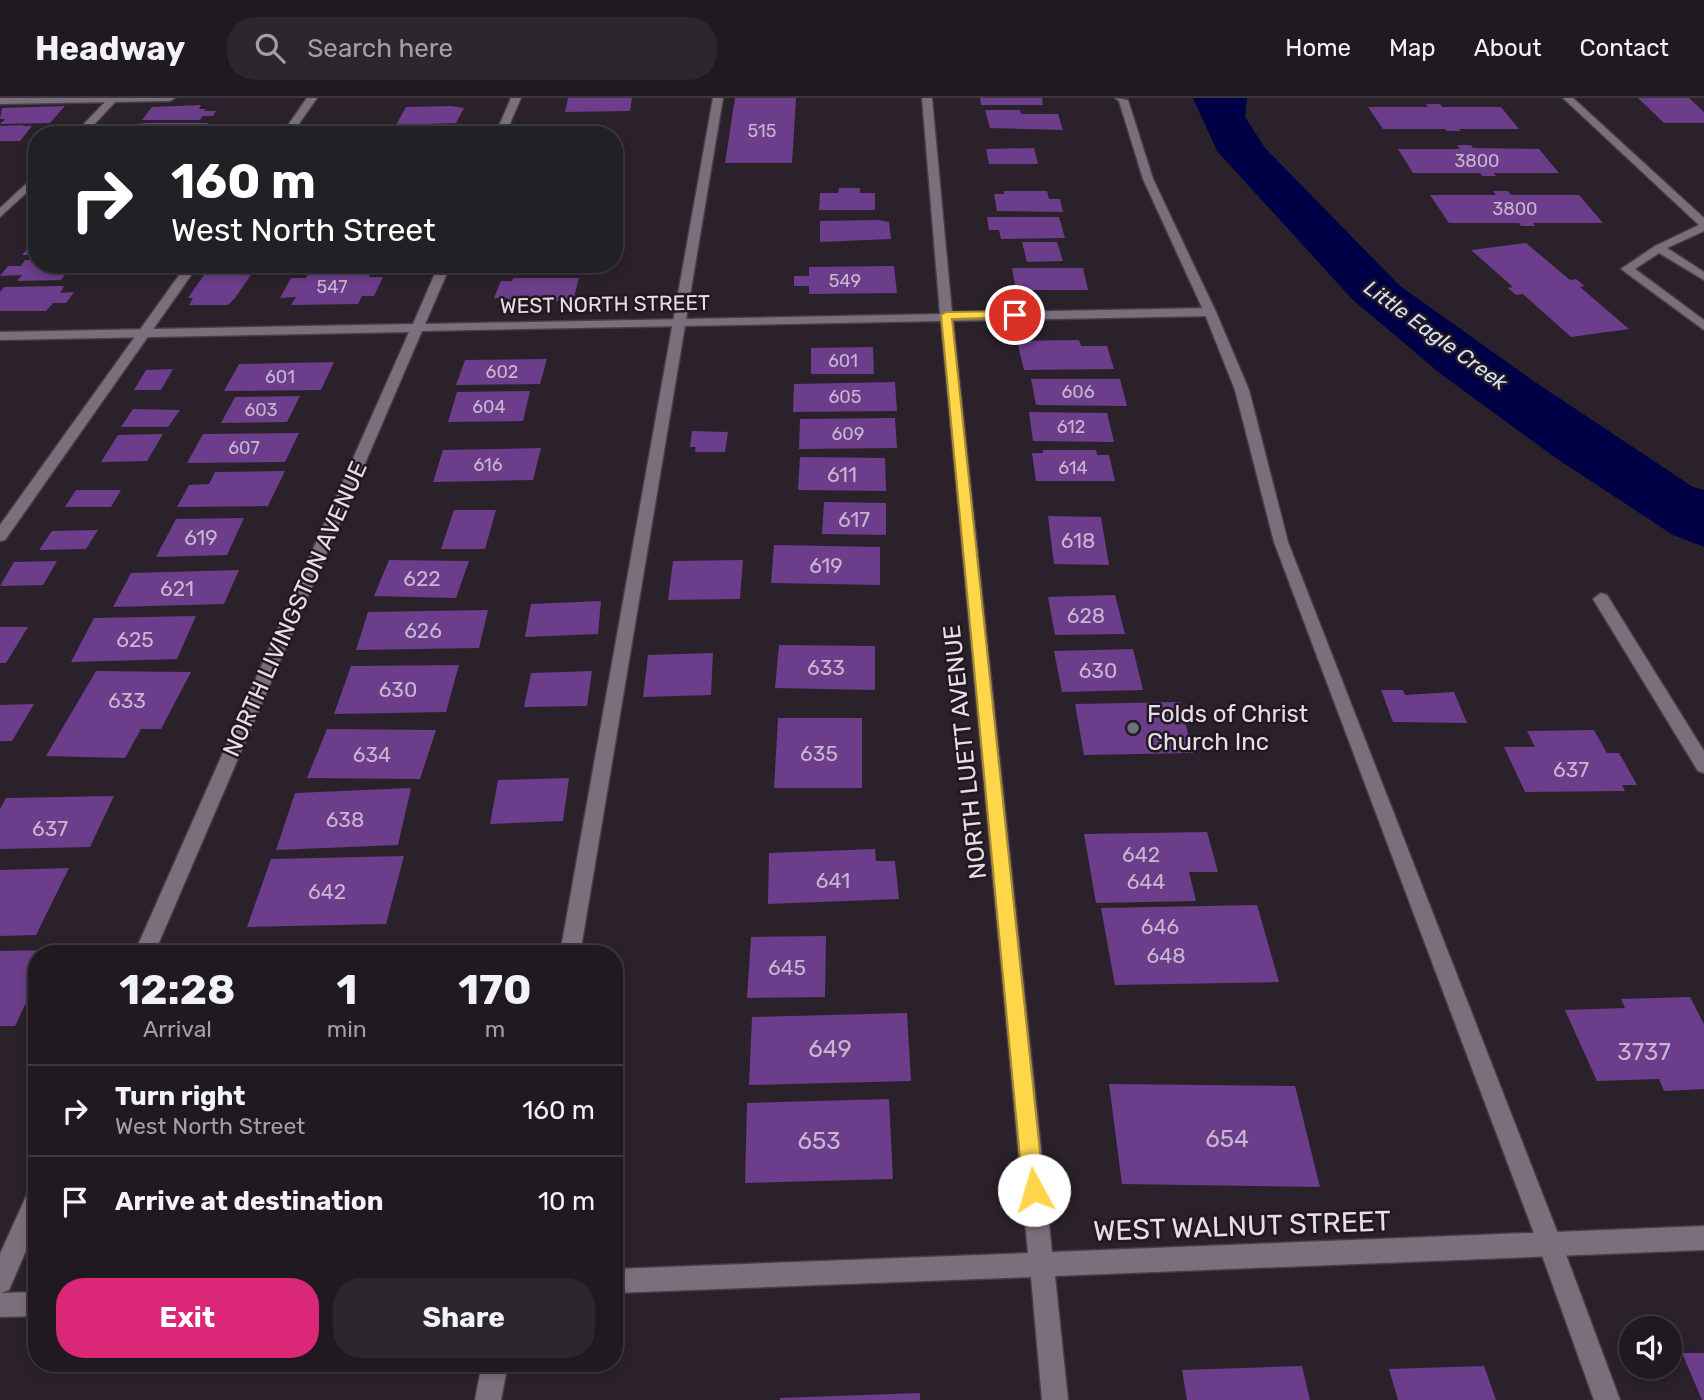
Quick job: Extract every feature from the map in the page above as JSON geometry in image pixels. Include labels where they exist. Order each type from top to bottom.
[{"type":"street","points":[[87,126],[114,98]]},
{"type":"street","points":[[0,101],[170,98]]},
{"type":"street","points":[[292,126],[312,98]]},
{"type":"street","points":[[504,126],[516,98]]},
{"type":"street","points":[[572,945],[718,98]]},
{"type":"street","name":"NORTH LUETT AVENUE","points":[[927,98],[946,315],[1055,1400]]},
{"type":"street","points":[[1120,98],[1123,100],[1148,179],[1210,312],[1242,390],[1281,542],[1550,1244],[1607,1400]]},
{"type":"street","points":[[1568,98],[1704,225],[1659,248],[1627,269],[1704,326]]},
{"type":"street","points":[[0,214],[28,186]]},
{"type":"street","points":[[1659,248],[1704,277]]},
{"type":"street","points":[[0,536],[187,273]]},
{"type":"street","name":"NORTH LIVINGSTON AVENUE","points":[[148,945],[441,273]]},
{"type":"street","name":"WEST NORTH STREET","points":[[0,336],[946,315],[1210,312]]},
{"type":"street","points":[[1601,599],[1704,766]]},
{"type":"street","points":[[0,1282],[28,1218]]},
{"type":"street","name":"WEST WALNUT STREET","points":[[623,1281],[1704,1238]]},
{"type":"street","points":[[0,1305],[28,1304]]},
{"type":"street","points":[[488,1400],[493,1372]]},
{"type":"water","name":"Little Eagle Creek","points":[[1193,98],[1247,98],[1245,117],[1265,148],[1400,286],[1535,382],[1693,487],[1704,490],[1704,547],[1673,535],[1553,456],[1442,375],[1353,300],[1217,151]]},
{"type":"building","points":[[568,98],[632,98],[630,111],[565,112]]},
{"type":"building","points":[[735,98],[796,98],[792,163],[725,163]]},
{"type":"building","points":[[980,98],[1042,98],[1043,105],[981,105]]},
{"type":"building","points":[[1638,98],[1689,98],[1704,112],[1704,123],[1664,123]]},
{"type":"building","points":[[1426,104],[1440,104],[1442,107],[1501,107],[1519,129],[1383,129],[1368,107],[1428,107]]},
{"type":"building","points":[[201,105],[199,109],[216,111],[213,116],[203,116],[200,120],[142,120],[152,107]]},
{"type":"building","points":[[65,106],[50,123],[0,124],[5,119],[0,119],[2,108]]},
{"type":"building","points":[[406,107],[464,108],[456,123],[396,125]]},
{"type":"building","points":[[985,110],[1058,114],[1063,130],[990,128]]},
{"type":"building","points":[[208,123],[206,126],[135,126]]},
{"type":"building","points":[[24,125],[22,126],[28,126],[28,131],[20,141],[0,141],[0,126]]},
{"type":"building","points":[[1457,145],[1471,145],[1473,148],[1539,149],[1559,173],[1494,173],[1496,176],[1482,176],[1480,173],[1413,173],[1398,149],[1460,149]]},
{"type":"building","points":[[1034,148],[1038,164],[989,164],[986,149]]},
{"type":"building","points":[[839,188],[860,188],[860,193],[875,193],[875,210],[819,210],[820,193],[838,193]]},
{"type":"building","points":[[1004,191],[1047,191],[1049,199],[1060,199],[1063,212],[997,211],[994,194],[1004,194]]},
{"type":"building","points":[[1493,191],[1508,191],[1511,195],[1579,195],[1603,223],[1533,223],[1535,226],[1521,226],[1519,223],[1449,223],[1430,195],[1496,195]]},
{"type":"building","points":[[987,217],[1059,217],[1065,238],[1001,239],[999,230],[989,230]]},
{"type":"building","points":[[820,221],[889,222],[891,239],[820,242]]},
{"type":"building","points":[[1022,242],[1057,242],[1063,261],[1027,262]]},
{"type":"building","points":[[1526,243],[1570,280],[1576,279],[1585,286],[1580,287],[1629,329],[1571,337],[1523,294],[1516,295],[1508,288],[1513,287],[1471,250]]},
{"type":"building","points":[[28,260],[28,273],[66,273],[61,280],[17,281],[22,275],[0,276],[8,266],[21,266]]},
{"type":"building","points":[[894,266],[897,293],[809,294],[809,286],[794,286],[794,276],[809,276],[809,267]]},
{"type":"building","points":[[1012,268],[1083,268],[1088,290],[1016,290]]},
{"type":"building","points":[[205,273],[252,273],[228,305],[189,305],[193,298],[188,298]]},
{"type":"building","points":[[308,273],[382,273],[370,274],[369,277],[383,277],[374,296],[362,296],[358,304],[291,305],[296,297],[280,298],[291,278],[306,278]]},
{"type":"building","points":[[513,278],[579,278],[573,301],[507,302],[508,298],[494,298],[501,281],[512,281]]},
{"type":"building","points":[[64,286],[60,293],[74,292],[66,303],[53,303],[46,311],[0,311],[0,292],[4,287]]},
{"type":"building","points":[[1079,340],[1081,346],[1107,346],[1114,369],[1024,370],[1017,341]]},
{"type":"building","points":[[873,347],[874,374],[811,374],[811,348]]},
{"type":"building","points":[[547,359],[540,384],[456,385],[465,360]]},
{"type":"building","points":[[334,362],[321,390],[224,391],[239,364]]},
{"type":"building","points":[[173,369],[161,390],[134,390],[146,370]]},
{"type":"building","points":[[1031,379],[1120,379],[1127,406],[1036,405]]},
{"type":"building","points":[[895,382],[897,411],[793,412],[794,384]]},
{"type":"building","points":[[530,391],[523,421],[448,422],[457,392]]},
{"type":"building","points":[[300,396],[287,422],[221,423],[235,397]]},
{"type":"building","points":[[133,409],[180,410],[168,427],[121,427]]},
{"type":"building","points":[[1029,412],[1107,413],[1114,442],[1033,441]]},
{"type":"building","points":[[895,418],[897,448],[799,449],[800,419]]},
{"type":"building","points":[[692,431],[728,432],[725,452],[695,452],[696,447],[690,447]]},
{"type":"building","points":[[299,433],[285,462],[187,463],[203,434]]},
{"type":"building","points":[[163,434],[147,461],[101,462],[118,435]]},
{"type":"building","points":[[541,448],[533,480],[433,482],[443,450]]},
{"type":"building","points":[[1043,450],[1096,450],[1097,455],[1109,455],[1115,481],[1036,481],[1032,453],[1043,453]]},
{"type":"building","points":[[800,457],[885,458],[886,491],[798,490]]},
{"type":"building","points":[[285,471],[268,506],[177,507],[189,485],[209,484],[215,472]]},
{"type":"building","points":[[76,490],[121,490],[111,507],[65,507]]},
{"type":"building","points":[[824,502],[886,503],[886,535],[822,534]]},
{"type":"building","points":[[454,510],[496,510],[485,549],[441,549]]},
{"type":"building","points":[[1048,516],[1101,517],[1109,565],[1054,564]]},
{"type":"building","points":[[244,518],[227,555],[156,557],[176,519]]},
{"type":"building","points":[[98,530],[86,549],[39,550],[52,531]]},
{"type":"building","points":[[774,545],[880,547],[880,585],[771,583]]},
{"type":"building","points":[[389,560],[469,561],[456,598],[374,596]]},
{"type":"building","points":[[743,560],[740,599],[668,600],[673,561]]},
{"type":"building","points":[[57,561],[43,585],[0,586],[14,562]]},
{"type":"building","points":[[239,570],[224,604],[113,607],[131,573]]},
{"type":"building","points":[[1115,595],[1125,634],[1055,635],[1048,597]]},
{"type":"building","points":[[601,601],[598,634],[525,637],[531,604]]},
{"type":"building","points":[[488,610],[479,648],[356,650],[368,612]]},
{"type":"building","points":[[196,616],[177,659],[71,662],[94,618]]},
{"type":"building","points":[[0,627],[28,627],[6,663],[0,663]]},
{"type":"building","points":[[779,645],[875,646],[875,690],[775,688]]},
{"type":"building","points":[[1133,649],[1143,690],[1062,692],[1054,651]]},
{"type":"building","points":[[713,653],[711,695],[643,697],[648,655]]},
{"type":"building","points":[[459,665],[446,712],[334,714],[351,666]]},
{"type":"building","points":[[96,671],[191,672],[161,729],[141,729],[125,758],[46,756]]},
{"type":"building","points":[[592,671],[587,706],[524,707],[531,673]]},
{"type":"building","points":[[1381,690],[1403,690],[1405,695],[1454,692],[1467,723],[1393,722]]},
{"type":"building","name":"Folds of Christ Church Inc","points":[[1180,702],[1193,753],[1084,755],[1075,704]]},
{"type":"building","points":[[34,704],[12,741],[0,741],[0,705]]},
{"type":"building","points":[[778,718],[862,718],[862,788],[774,788]]},
{"type":"building","points":[[327,729],[436,730],[420,779],[307,778]]},
{"type":"building","points":[[1594,730],[1607,753],[1619,753],[1637,785],[1622,785],[1625,791],[1525,792],[1504,747],[1535,747],[1527,731]]},
{"type":"building","points":[[569,778],[563,821],[490,824],[498,780]]},
{"type":"building","points":[[411,788],[398,845],[276,850],[295,793]]},
{"type":"building","points":[[114,796],[90,847],[0,849],[0,809],[6,798]]},
{"type":"building","points":[[1207,832],[1218,872],[1189,872],[1196,901],[1096,903],[1084,834]]},
{"type":"building","points":[[875,849],[876,861],[895,861],[899,899],[768,904],[769,853]]},
{"type":"building","points":[[404,856],[386,924],[247,927],[271,859]]},
{"type":"building","points":[[69,868],[36,935],[0,936],[0,870]]},
{"type":"building","points":[[1257,905],[1279,982],[1115,985],[1101,908]]},
{"type":"building","points":[[826,936],[825,997],[747,998],[751,937]]},
{"type":"building","points":[[28,950],[28,999],[15,1026],[0,1026],[0,951]]},
{"type":"building","points":[[1690,997],[1704,1024],[1704,1089],[1664,1091],[1659,1079],[1597,1081],[1565,1010],[1625,1008],[1621,999]]},
{"type":"building","points":[[907,1013],[911,1081],[749,1085],[752,1017]]},
{"type":"building","points":[[1109,1084],[1295,1086],[1320,1187],[1122,1184]]},
{"type":"building","points":[[889,1099],[893,1179],[745,1183],[747,1103]]},
{"type":"building","points":[[1682,1353],[1704,1353],[1702,1400]]},
{"type":"building","points":[[1302,1366],[1310,1400],[1187,1400],[1182,1370]]},
{"type":"building","points":[[1484,1366],[1496,1400],[1398,1400],[1389,1369]]},
{"type":"building","points":[[920,1393],[920,1400],[780,1400],[780,1398]]},
{"type":"place","name":"Folds of Christ Church Inc","points":[[1133,728]]},
{"type":"route","points":[[1015,315],[946,315],[1034,1190]]}]
